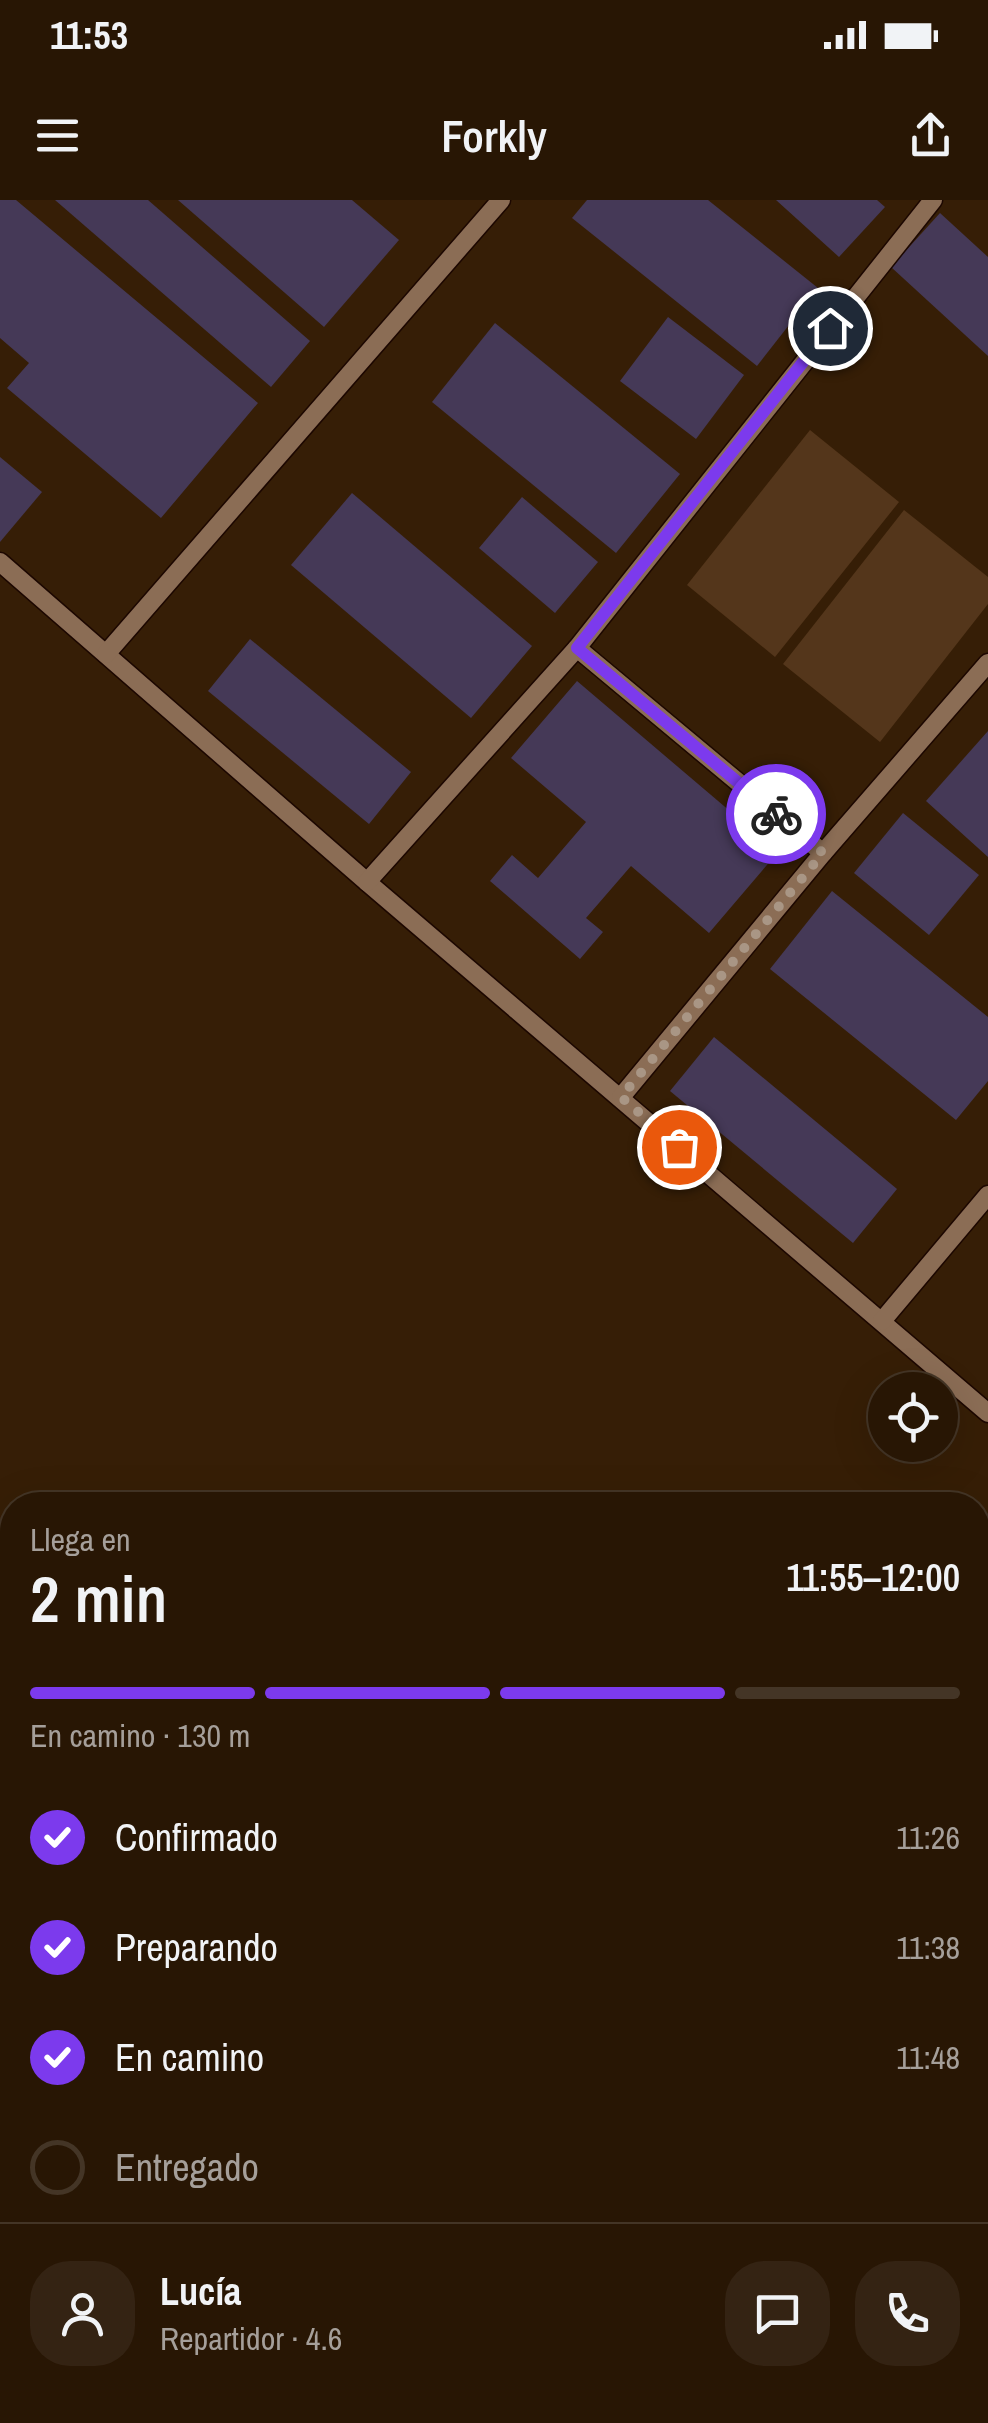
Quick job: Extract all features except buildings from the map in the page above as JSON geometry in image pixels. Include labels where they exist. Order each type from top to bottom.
[{"type":"lane","points":[[106,654],[501,200]]},
{"type":"lane","points":[[367,882],[577,648],[933,200]]},
{"type":"lane","points":[[0,562],[367,882],[988,1412]]},
{"type":"lane","points":[[577,648],[823,853]]},
{"type":"lane","points":[[621,1097],[823,853],[988,663]]},
{"type":"lane","points":[[882,1322],[988,1195]]},
{"type":"shaded area","points":[[810,430],[899,502],[775,657],[687,585]]},
{"type":"shaded area","points":[[904,510],[988,577],[988,604],[880,742],[783,664]]},
{"type":"way so far","points":[[679,1147],[621,1097],[823,853],[776,814]]},
{"type":"route","points":[[776,814],[577,648],[830,328]]}]
